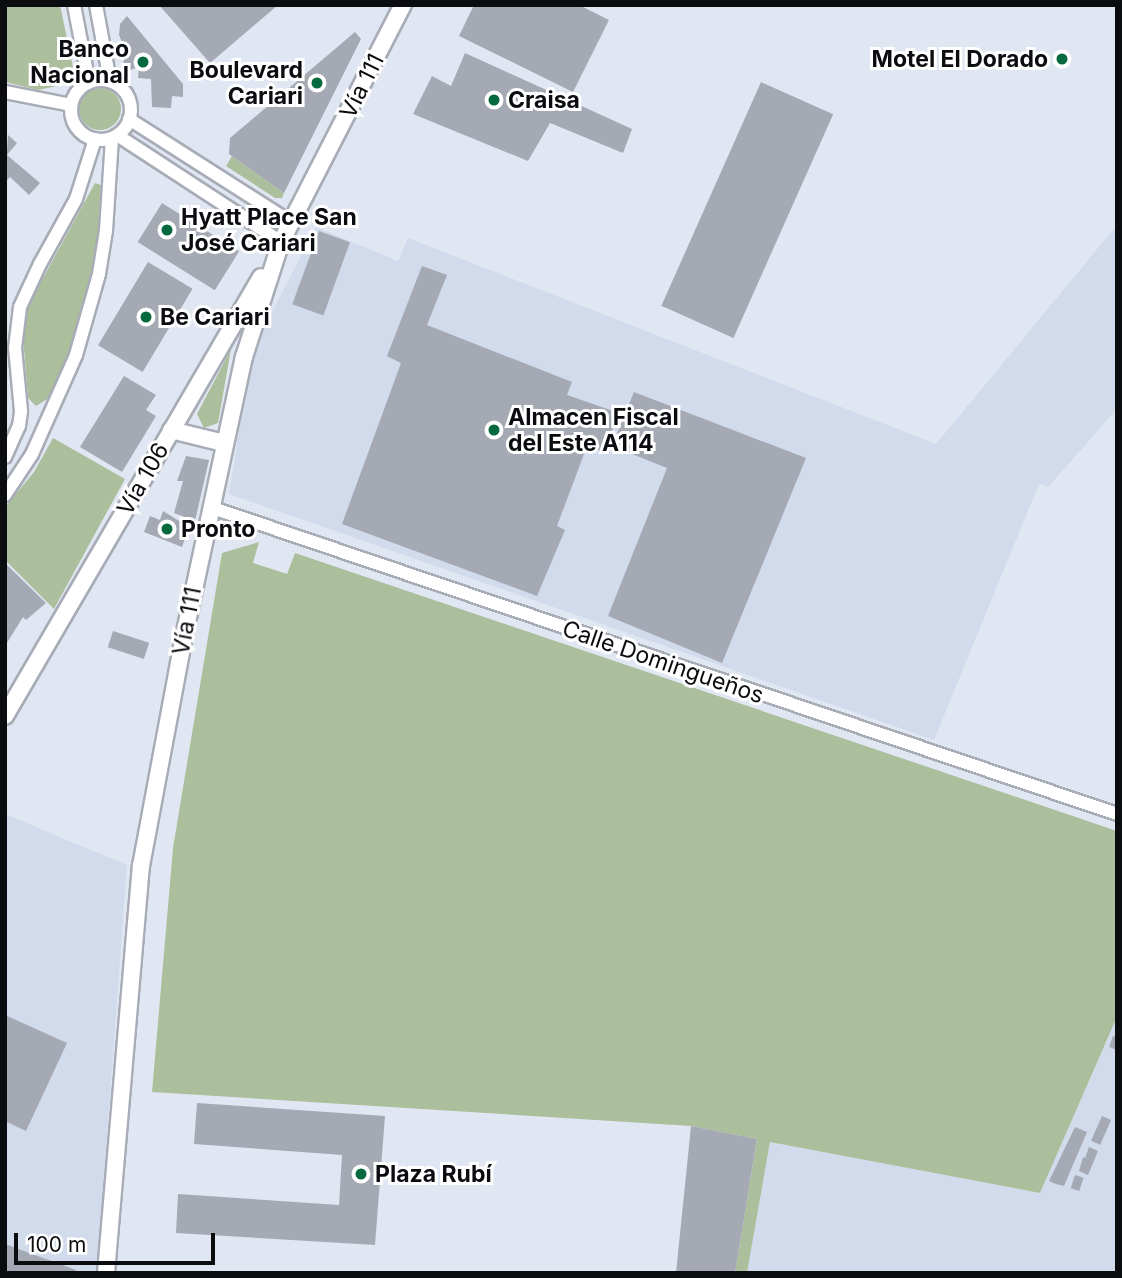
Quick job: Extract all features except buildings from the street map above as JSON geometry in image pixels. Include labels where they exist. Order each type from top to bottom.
[{"type":"main road","name":"Vía 111","points":[[106,1273],[141,866],[224,443],[252,326],[281,242],[402,5]]},
{"type":"main road","name":"Vía 106","points":[[5,716],[281,242]]},
{"type":"main road","points":[[171,430],[224,443]]},
{"type":"street","points":[[74,5],[89,83]]},
{"type":"street","points":[[96,5],[110,81]]},
{"type":"street","points":[[5,495],[26,466],[69,374],[99,274],[114,137],[130,119],[130,102],[126,93],[110,81],[89,83],[75,96],[71,105],[74,124],[79,131],[95,139],[114,137],[281,242]]},
{"type":"street","points":[[5,92],[71,105]]},
{"type":"street","points":[[130,119],[292,223]]},
{"type":"street","points":[[5,457],[19,426],[21,397],[15,335],[20,307],[76,199],[95,139]]},
{"type":"street","points":[[19,426],[40,433]]},
{"type":"street","name":"Calle Domingueños","points":[[210,507],[1117,814]]},
{"type":"shaded area","points":[[1117,225],[1117,409],[1048,487],[1039,484],[934,740],[229,494],[252,350],[316,227],[398,261],[408,238],[936,444]]},
{"type":"shaded area","points":[[5,814],[127,865],[97,1273],[5,1273]]},
{"type":"shaded area","points":[[1117,1018],[1117,1273],[747,1273],[770,1142],[1040,1193]]},
{"type":"green space","points":[[5,5],[60,5],[73,67],[62,85],[38,90],[5,82]]},
{"type":"green space","points":[[100,88],[115,94],[121,109],[115,124],[100,130],[85,124],[79,109],[85,94]]},
{"type":"green space","points":[[232,156],[284,193],[282,198],[275,198],[226,166]]},
{"type":"green space","points":[[95,183],[101,185],[97,250],[69,365],[52,396],[36,406],[28,398],[23,337],[26,309]]},
{"type":"green space","points":[[231,349],[218,423],[204,428],[197,414]]},
{"type":"green space","points":[[53,438],[125,479],[54,609],[5,560],[5,507],[34,472]]},
{"type":"green space","points":[[259,542],[253,563],[287,574],[295,553],[1117,831],[1117,1017],[1040,1193],[770,1142],[747,1273],[735,1273],[757,1139],[691,1126],[152,1092],[173,848],[222,553]]},
{"type":"place","name":"Motel El Dorado","points":[[1062,59]]},
{"type":"place","name":"Banco Nacional","points":[[143,62]]},
{"type":"place","name":"Boulevard Cariari","points":[[317,83]]},
{"type":"place","name":"Craisa","points":[[494,100]]},
{"type":"place","name":"Hyatt Place San José Cariari","points":[[167,230]]},
{"type":"place","name":"Be Cariari","points":[[146,317]]},
{"type":"place","name":"Almacen Fiscal del Este A114","points":[[494,430]]},
{"type":"place","name":"Pronto","points":[[167,529]]},
{"type":"place","name":"Plaza Rubí","points":[[361,1174]]}]
